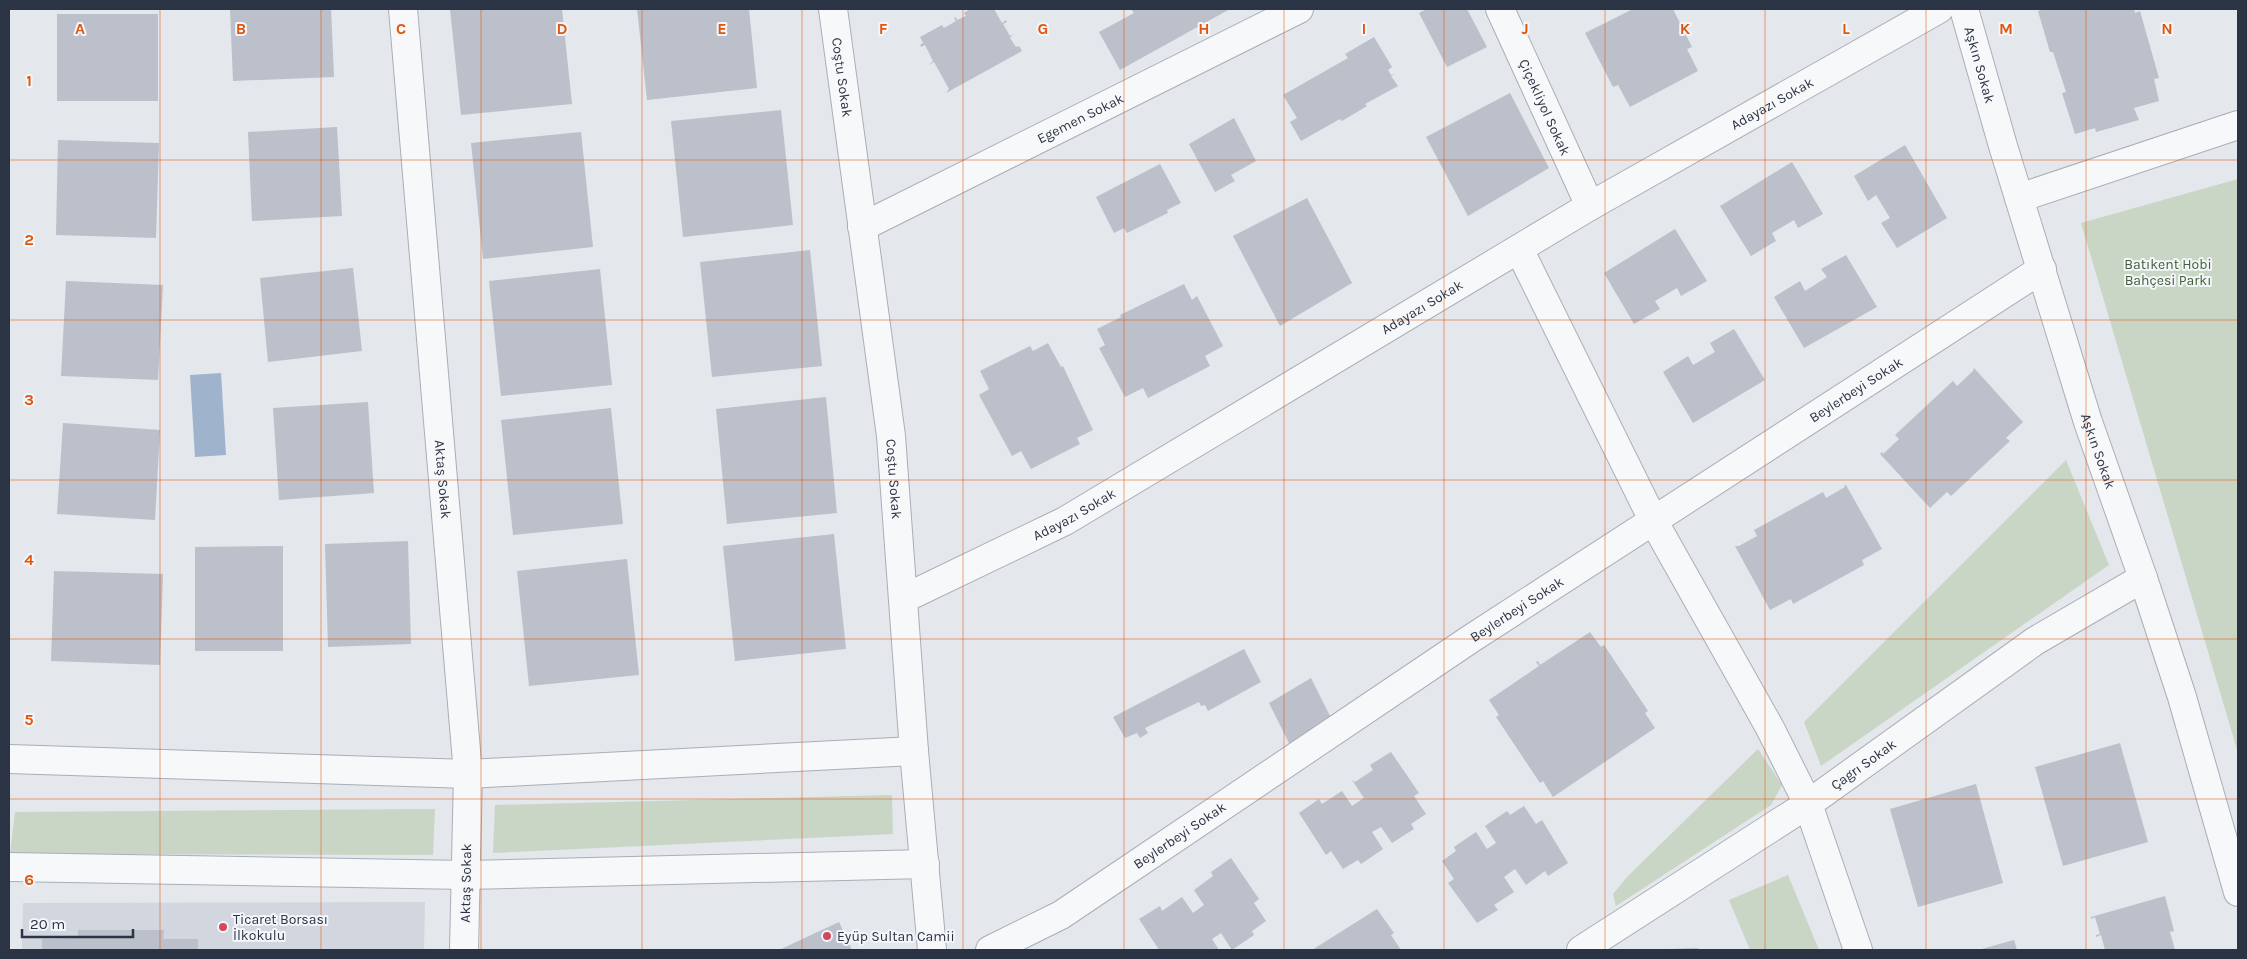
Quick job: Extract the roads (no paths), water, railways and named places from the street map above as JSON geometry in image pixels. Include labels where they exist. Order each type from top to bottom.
[{"type":"street","name":"Aktaş Sokak","points":[[403,9],[468,774],[464,950]]},
{"type":"street","name":"Coştu Sokak","points":[[833,9],[891,436],[914,750],[932,950]]},
{"type":"street","name":"Egemen Sokak","points":[[862,227],[1298,9]]},
{"type":"street","name":"Çiçekliyol Sokak","points":[[1500,9],[1590,206]]},
{"type":"street","name":"Adayazı Sokak","points":[[903,599],[1065,521],[1590,206],[1939,9]]},
{"type":"street","name":"Aşkın Sokak","points":[[1964,9],[2019,198],[2088,422],[2143,578],[2182,697],[2238,892]]},
{"type":"street","points":[[2019,198],[2238,125]]},
{"type":"street","points":[[1520,249],[1654,522],[1770,728],[1808,804],[1858,950]]},
{"type":"street","name":"Beylerbeyi Sokak","points":[[990,950],[1061,915],[1472,638],[1654,522],[2042,268]]},
{"type":"street","name":"Çagrı Sokak","points":[[1581,950],[1808,804],[2035,641],[2143,578]]},
{"type":"street","points":[[9,759],[468,774],[914,750]]},
{"type":"street","points":[[9,867],[466,875],[925,864]]},
{"type":"water","points":[[221,373],[226,455],[195,457],[190,375]]},
{"type":"place","name":"Ticaret Borsası İlkokulu","points":[[223,927]]},
{"type":"place","name":"Eyüp Sultan Camii","points":[[827,936]]},
{"type":"park label","name":"Batıkent Hobi Bahçesi Parkı","points":[[2168,272]]}]
